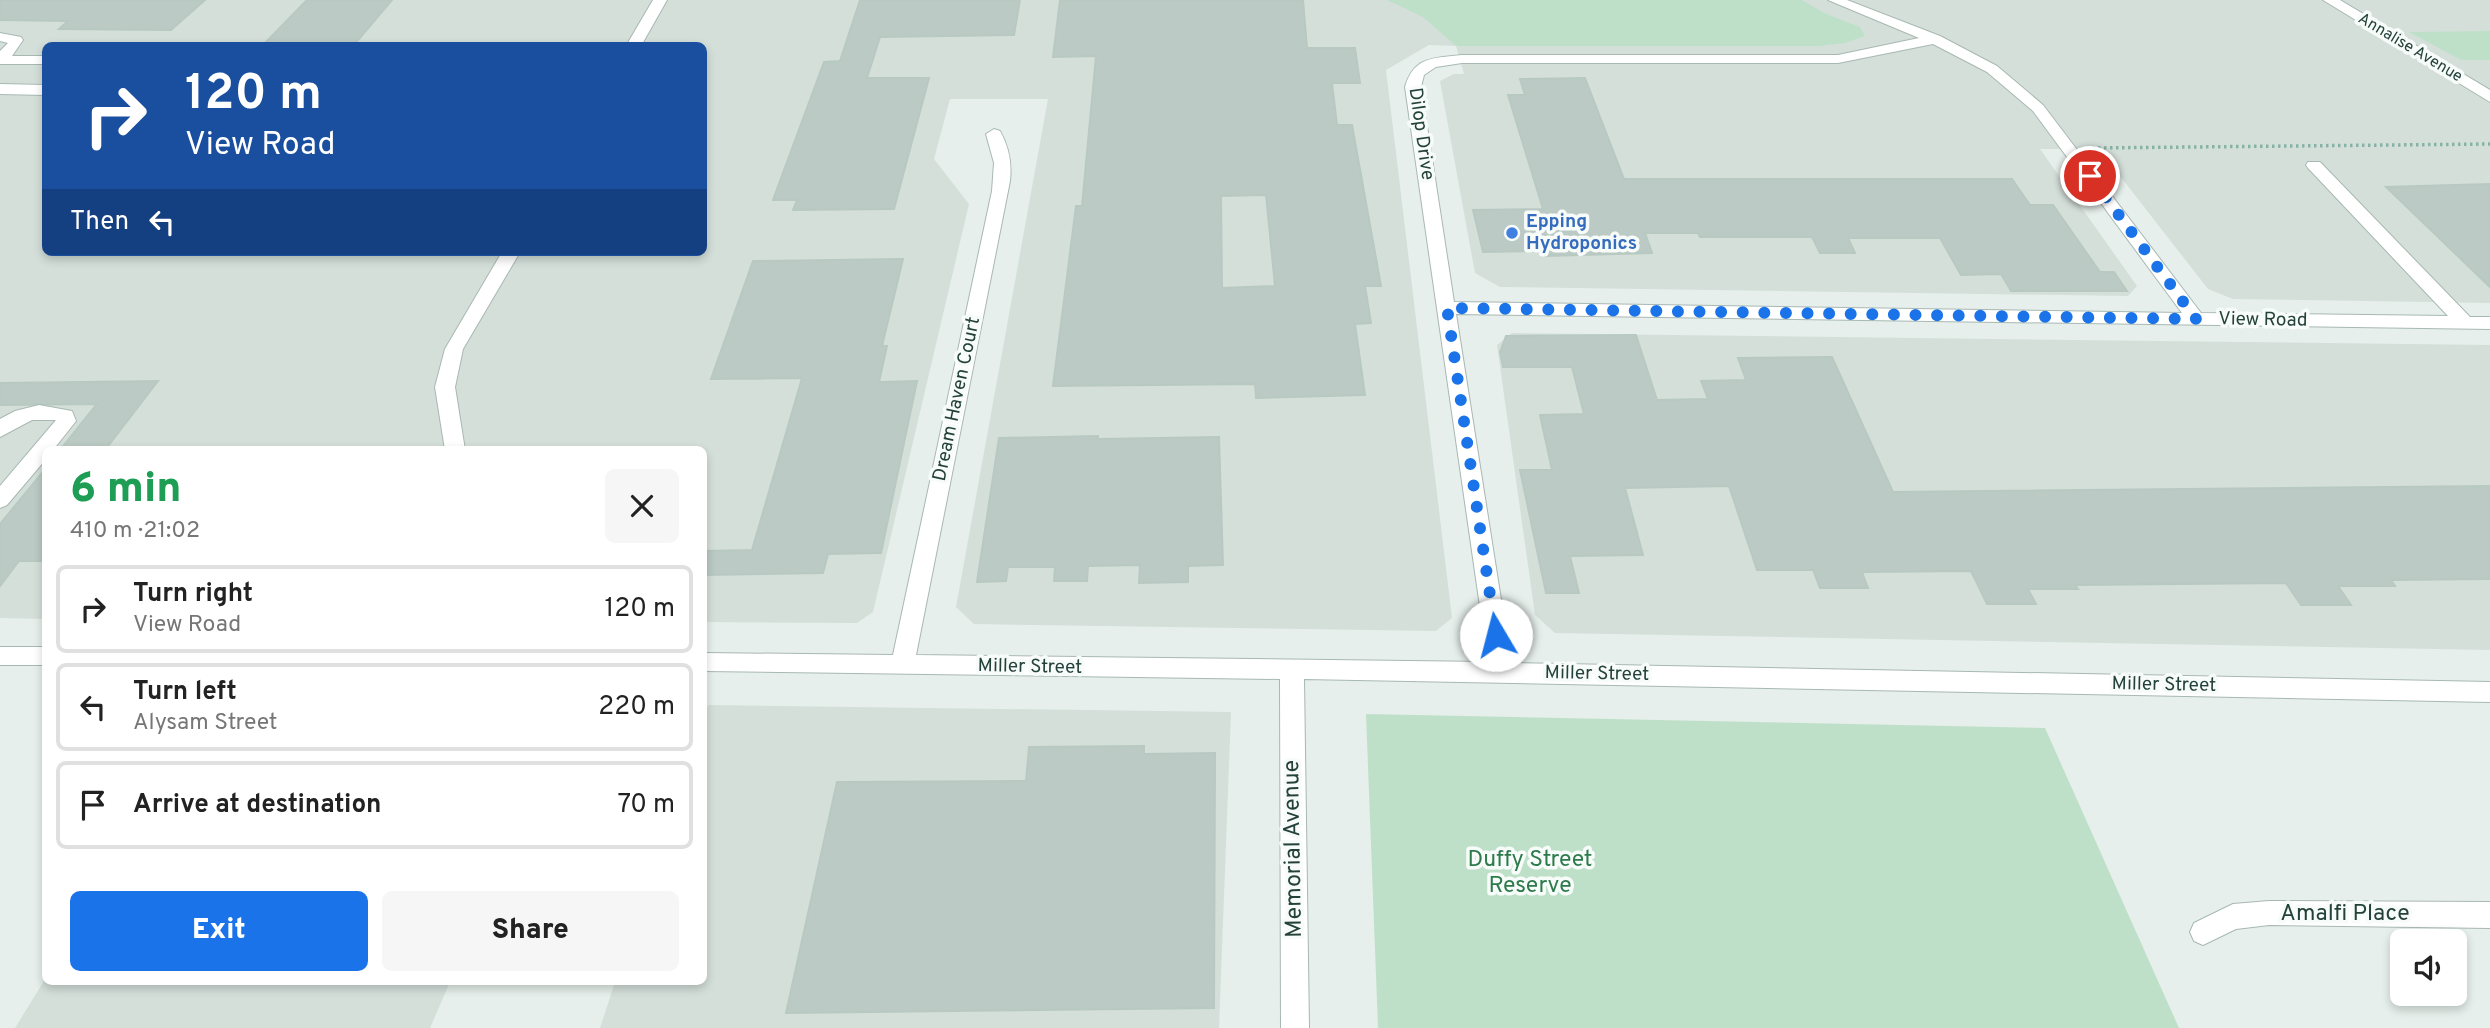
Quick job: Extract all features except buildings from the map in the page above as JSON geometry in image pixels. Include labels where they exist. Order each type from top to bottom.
[{"type":"street","points":[[635,42],[660,0]]},
{"type":"street","points":[[1835,0],[1936,39],[2009,81],[2038,108],[2196,319]]},
{"type":"street","name":"Annalise Avenue","points":[[2330,0],[2490,97]]},
{"type":"street","points":[[0,37],[16,40],[13,47],[0,59]]},
{"type":"street","name":"Dilop Drive","points":[[1501,672],[1413,80],[1423,67],[1442,61],[1838,59],[1936,39]]},
{"type":"street","points":[[0,59],[42,60]]},
{"type":"street","points":[[0,89],[42,90]]},
{"type":"street","name":"Dream Haven Court","points":[[902,665],[996,211],[1003,159],[1002,149],[994,134]]},
{"type":"street","points":[[2314,165],[2465,323]]},
{"type":"street","points":[[454,446],[445,387],[454,349],[509,256]]},
{"type":"street","name":"View Road","points":[[1447,308],[2490,323]]},
{"type":"street","points":[[0,430],[10,420],[31,412],[59,413],[65,416],[66,421],[45,446]]},
{"type":"street","points":[[0,500],[42,450]]},
{"type":"street","points":[[3,660],[42,656]]},
{"type":"street","name":"Miller Street","points":[[707,662],[1501,672],[2490,692]]},
{"type":"street","name":"Memorial Avenue","points":[[1292,670],[1295,1028]]},
{"type":"street","name":"Amalfi Place","points":[[2203,932],[2233,917],[2269,913],[2490,915]]},
{"type":"path","points":[[2069,148],[2490,144]]},
{"type":"shaded area","points":[[0,0],[2490,0],[2490,303],[2233,299],[2208,289],[2099,149],[2040,149],[2137,286],[2128,296],[1500,287],[1475,273],[1440,81],[1454,74],[1464,74],[1456,46],[1429,45],[1386,70],[1452,618],[1436,631],[974,624],[956,607],[1048,99],[950,99],[934,159],[969,204],[873,612],[857,623],[707,622],[707,446],[42,446],[42,619],[0,618]]},
{"type":"shaded area","points":[[1512,333],[2490,345],[2490,650],[1555,633],[1535,615],[1497,345]]},
{"type":"shaded area","points":[[708,705],[1231,712],[1219,1028],[600,1028],[614,985],[707,985]]},
{"type":"shaded area","points":[[42,984],[449,985],[430,1028],[15,1028]]},
{"type":"green space","points":[[1387,0],[1802,0],[1824,13],[1860,27],[1865,36],[1845,43],[1819,46],[1456,46],[1423,17]]},
{"type":"green space","points":[[2490,31],[2490,60],[2461,60],[2409,32]]},
{"type":"green space","name":"Duffy Street Reserve","points":[[1366,714],[2045,728],[2179,1028],[1378,1028]]},
{"type":"place","name":"Epping Hydroponics","points":[[1512,233]]},
{"type":"route","points":[[1496,635],[1447,308],[2196,319],[2090,176]]}]
